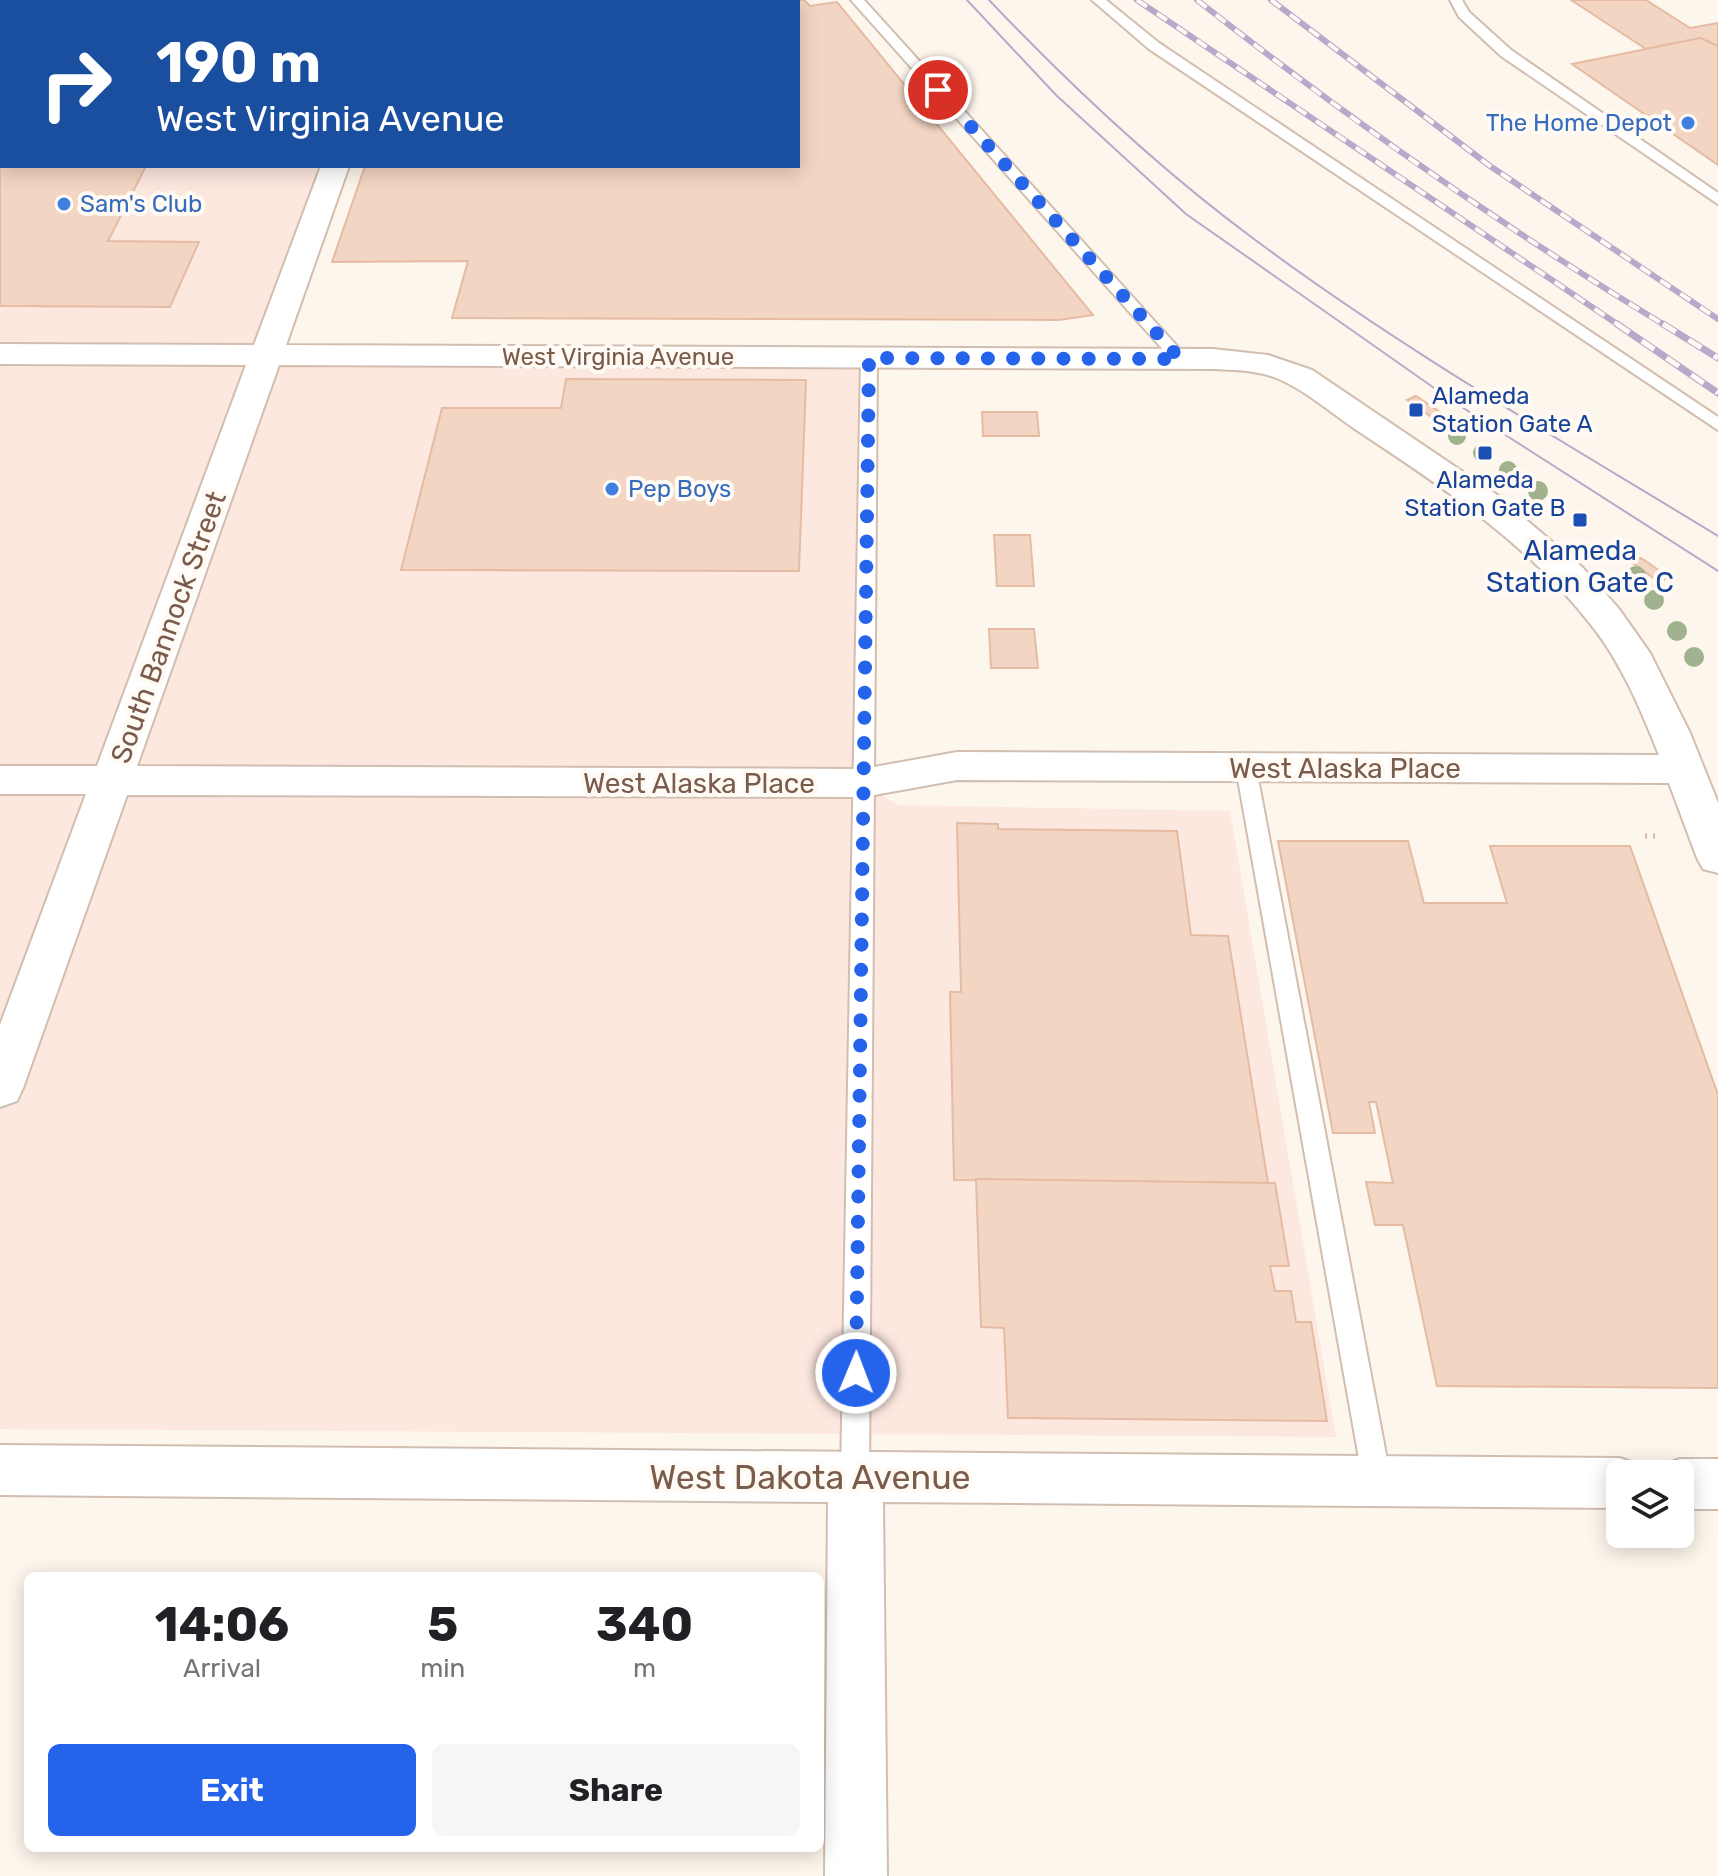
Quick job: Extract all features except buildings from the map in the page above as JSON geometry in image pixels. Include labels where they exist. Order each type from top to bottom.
[{"type":"street","name":"South Bannock Street","points":[[0,1088],[334,168]]},
{"type":"street","name":"West Virginia Avenue","points":[[0,354],[1180,359],[1235,360],[1277,366],[1300,377],[1497,513],[1539,548],[1591,601],[1635,661],[1684,769],[1718,858]]},
{"type":"street","name":"West Alaska Place","points":[[0,780],[863,783],[957,766],[1684,769]]},
{"type":"street","name":"West Dakota Avenue","points":[[0,1470],[1606,1483]]},
{"type":"street","points":[[855,1477],[856,1876]]},
{"type":"street","points":[[1694,1484],[1718,1484]]},
{"type":"lane","points":[[857,0],[1180,359]]},
{"type":"lane","points":[[1098,0],[1154,46],[1386,199],[1718,425]]},
{"type":"lane","points":[[1456,0],[1464,14],[1506,53],[1718,200]]},
{"type":"lane","points":[[855,1477],[869,358]]},
{"type":"lane","points":[[1246,768],[1377,1481]]},
{"type":"path","points":[[1645,836],[1657,836]]},
{"type":"shaded area","points":[[0,168],[334,168],[267,354],[869,358],[864,783],[897,805],[1230,811],[1336,1437],[0,1429]]},
{"type":"tram line","points":[[967,0],[1056,95],[1186,214],[1457,404],[1718,571]]},
{"type":"tram line","points":[[989,0],[1116,125],[1254,239],[1424,356],[1718,536]]},
{"type":"railway","points":[[1137,0],[1620,326]]},
{"type":"railway","points":[[1197,0],[1427,170],[1545,250],[1666,326]]},
{"type":"railway","points":[[1271,0],[1490,166],[1718,319]]},
{"type":"railway","points":[[1617,324],[1718,393]]},
{"type":"railway","points":[[1663,324],[1718,358]]},
{"type":"place","name":"The Home Depot","points":[[1688,123]]},
{"type":"place","name":"Sam's Club","points":[[64,204]]},
{"type":"place","name":"Alameda Station Gate A","points":[[1416,410]]},
{"type":"place","name":"Alameda Station Gate B","points":[[1485,453]]},
{"type":"place","name":"Pep Boys","points":[[612,489]]},
{"type":"place","name":"Alameda Station Gate C","points":[[1580,520]]},
{"type":"route","points":[[856,1373],[869,358],[1180,359],[938,90]]}]
